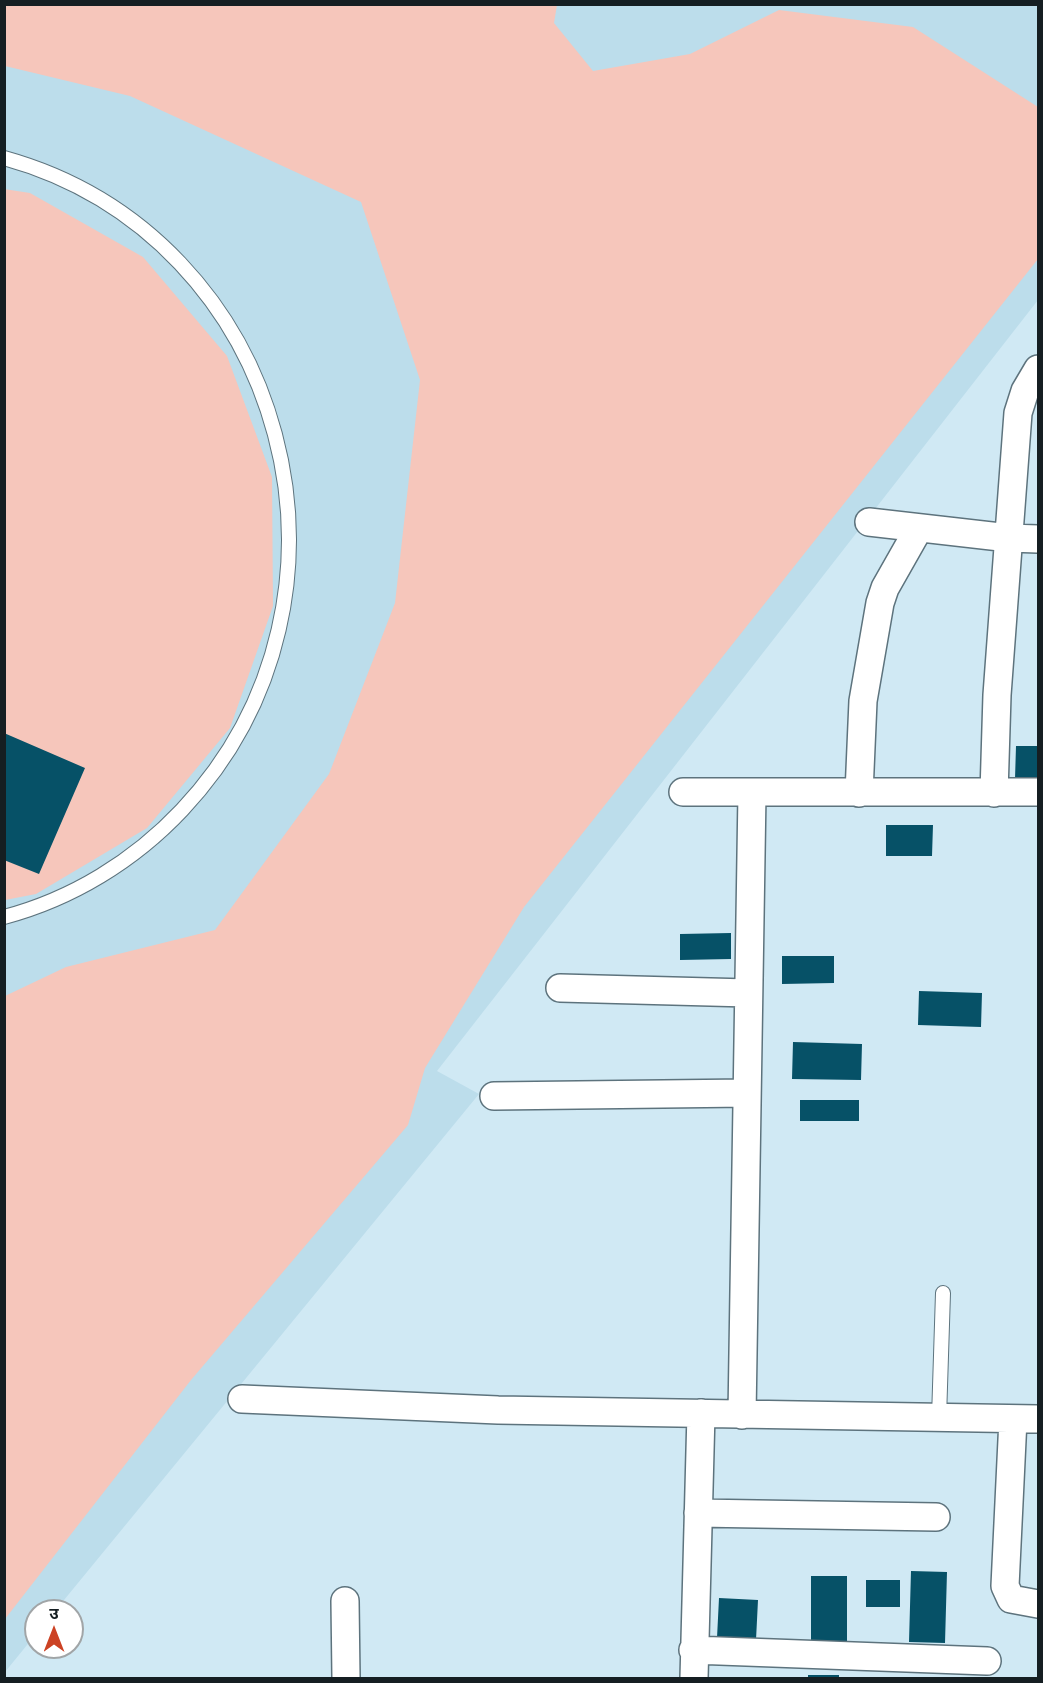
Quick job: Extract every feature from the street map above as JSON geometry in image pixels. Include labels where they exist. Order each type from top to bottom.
[{"type":"street","points":[[994,793],[997,695],[1018,413],[1024,391],[1038,369]]},
{"type":"street","points":[[869,522],[1009,538],[1038,539]]},
{"type":"street","points":[[859,793],[863,701],[880,603],[885,588],[918,528]]},
{"type":"street","points":[[683,792],[1038,792]]},
{"type":"street","points":[[742,1415],[752,793]]},
{"type":"street","points":[[560,988],[748,993]]},
{"type":"street","points":[[494,1096],[747,1093]]},
{"type":"street","points":[[242,1399],[498,1410],[1026,1419],[1005,1586],[1011,1599],[1038,1604]]},
{"type":"street","points":[[694,1678],[700,1413]]},
{"type":"street","points":[[698,1513],[936,1517]]},
{"type":"street","points":[[345,1601],[346,1678]]},
{"type":"street","points":[[693,1650],[987,1661]]},
{"type":"lane","points":[[4,158],[30,165],[79,187],[124,215],[166,249],[202,289],[237,342],[256,380],[275,431],[287,484],[291,538],[287,593],[276,645],[258,697],[233,745],[202,789],[164,829],[122,863],[75,891],[4,917]]},
{"type":"lane","points":[[939,1418],[943,1293]]},
{"type":"shaded area","points":[[5,4],[557,5],[554,23],[593,71],[690,54],[779,10],[913,27],[1038,107],[1038,259],[524,907],[425,1068],[408,1125],[191,1380],[5,1619],[5,996],[66,967],[215,930],[329,774],[395,603],[420,380],[361,202],[130,96],[5,66]]},
{"type":"shaded area","points":[[5,5],[1038,5],[1038,300],[437,1071],[479,1094],[65,1599],[24,1599],[24,1649],[5,1672]]},
{"type":"shaded area","points":[[4,189],[30,193],[143,257],[227,356],[272,477],[273,606],[230,728],[147,828],[36,894],[5,900]]},
{"type":"building","points":[[4,733],[85,768],[39,874],[4,860]]},
{"type":"building","points":[[1016,746],[1038,746],[1038,780],[1015,779]]},
{"type":"building","points":[[886,825],[933,825],[932,856],[886,856]]},
{"type":"building","points":[[731,933],[731,959],[680,960],[680,934]]},
{"type":"building","points":[[782,956],[834,956],[834,983],[782,984]]},
{"type":"building","points":[[919,991],[982,993],[981,1027],[918,1025]]},
{"type":"building","points":[[793,1042],[862,1044],[861,1080],[792,1079]]},
{"type":"building","points":[[800,1100],[859,1100],[859,1121],[800,1121]]},
{"type":"building","points":[[911,1571],[947,1572],[945,1643],[909,1642]]},
{"type":"building","points":[[811,1576],[847,1576],[847,1641],[811,1641]]},
{"type":"building","points":[[866,1580],[900,1580],[900,1607],[866,1607]]},
{"type":"building","points":[[719,1598],[758,1600],[756,1640],[717,1638]]},
{"type":"building","points":[[808,1675],[839,1675],[839,1678],[808,1678]]}]
